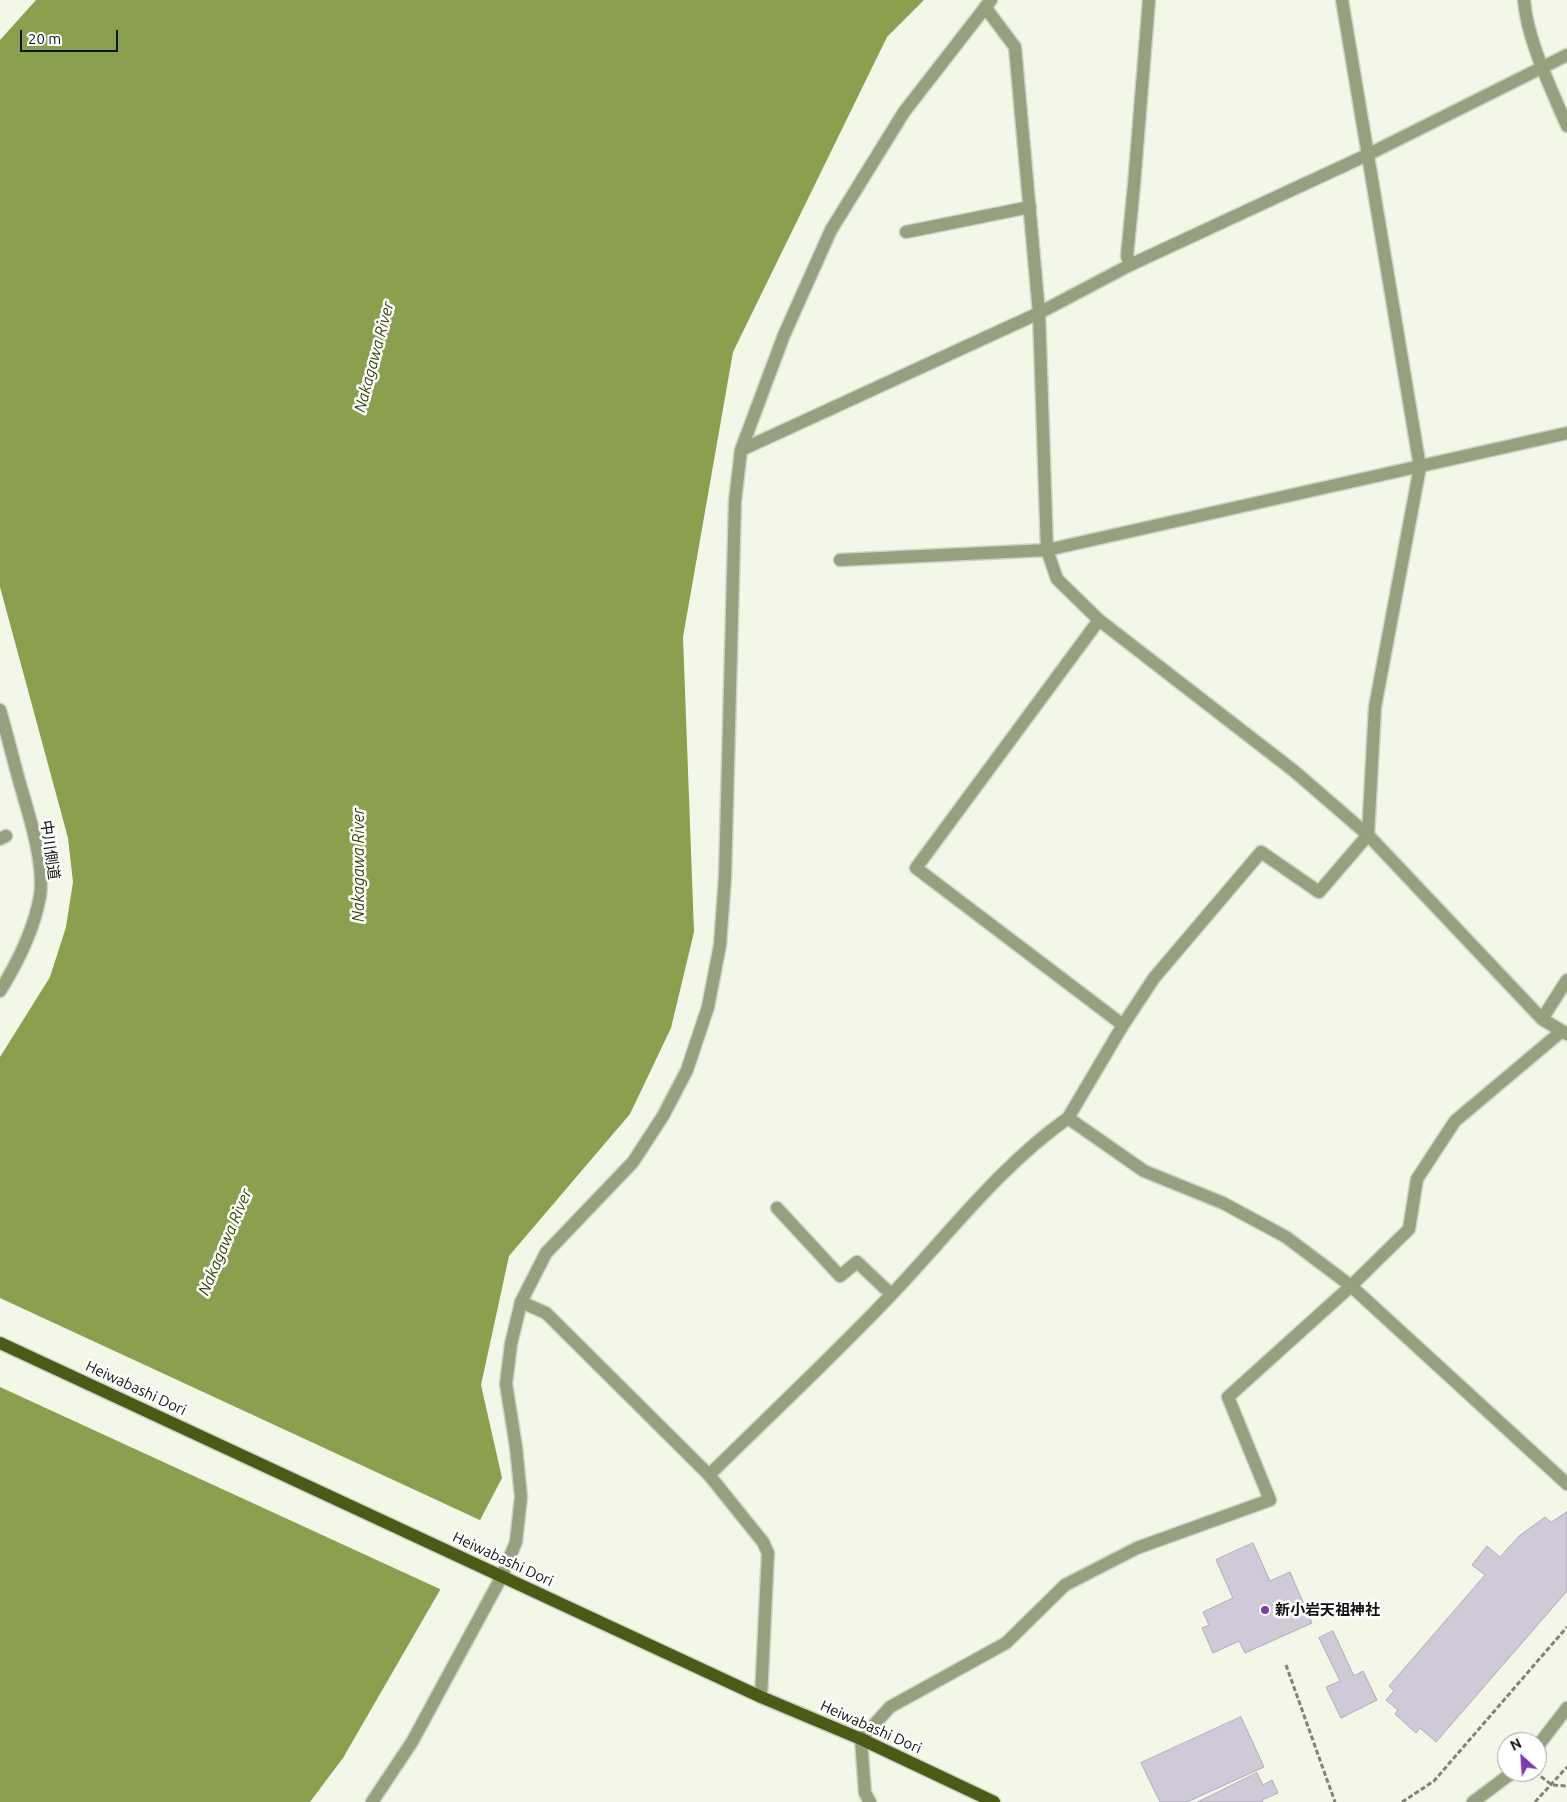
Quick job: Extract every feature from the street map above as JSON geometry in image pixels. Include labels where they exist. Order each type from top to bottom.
[{"type":"main road","name":"Heiwabashi Dori","points":[[0,1343],[761,1697],[861,1739],[994,1802]]},
{"type":"street","points":[[1130,265],[1126,256],[1134,185],[1149,0]]},
{"type":"street","points":[[709,1475],[891,1294],[997,1179],[1041,1137],[1068,1118],[1123,1025],[1154,978],[1261,852],[1320,892],[1368,835],[1376,708],[1420,467],[1342,0]]},
{"type":"street","points":[[1524,0],[1525,18],[1567,126]]},
{"type":"street","points":[[372,1802],[412,1742],[502,1576],[516,1542],[521,1497],[516,1447],[506,1384],[511,1344],[521,1302],[546,1253],[633,1162],[663,1116],[687,1070],[708,1007],[720,945],[725,877],[735,501],[741,450],[784,335],[832,230],[904,112],[988,3],[1015,47],[1039,313],[1047,550],[1057,579],[1099,620],[1294,771],[1368,835],[1542,1018],[1565,1032],[1455,1121],[1417,1179],[1409,1229],[1351,1286],[1228,1396],[1270,1500],[1136,1548],[1065,1584],[1006,1643],[890,1707],[861,1739],[865,1793],[870,1802]]},
{"type":"street","points":[[741,450],[1039,313],[1130,265],[1367,155],[1567,55]]},
{"type":"street","points":[[906,232],[1030,206]]},
{"type":"street","points":[[840,560],[1047,550],[1567,433]]},
{"type":"street","points":[[1099,620],[916,868],[1123,1025]]},
{"type":"street","name":"中川側道","points":[[0,710],[31,824],[39,867],[40,895],[32,924],[18,960],[0,991]]},
{"type":"street","points":[[1542,1018],[1567,980]]},
{"type":"street","points":[[1068,1118],[1144,1171],[1223,1203],[1286,1236],[1351,1286],[1567,1484]]},
{"type":"street","points":[[777,1208],[840,1276],[857,1262],[891,1294]]},
{"type":"street","points":[[521,1302],[546,1313],[709,1475],[763,1542],[768,1552],[761,1697]]},
{"type":"street","points":[[1547,1734],[1567,1708]]},
{"type":"street","points":[[1473,1802],[1500,1782]]},
{"type":"path","points":[[1402,1802],[1434,1781],[1567,1626]]},
{"type":"path","points":[[1286,1665],[1335,1802]]},
{"type":"path","points":[[1536,1802],[1567,1767]]},
{"type":"path","points":[[1547,1781],[1552,1785],[1567,1786]]},
{"type":"water","name":"Nakagawa River","points":[[36,0],[924,0],[887,37],[733,352],[683,637],[694,932],[671,1028],[630,1114],[509,1256],[481,1385],[502,1478],[477,1526],[343,1758],[310,1802],[0,1802],[0,1057],[50,977],[66,927],[73,882],[68,838],[0,587],[0,40]]},
{"type":"pier","points":[[0,1298],[482,1521],[442,1590],[0,1387]]},
{"type":"building","points":[[1567,1512],[1567,1591],[1436,1742],[1420,1728],[1416,1733],[1395,1714],[1398,1710],[1386,1700],[1394,1691],[1389,1686],[1485,1575],[1472,1565],[1487,1546],[1500,1557],[1519,1536],[1545,1517],[1551,1522]]},
{"type":"building","points":[[1253,1543],[1270,1581],[1290,1572],[1312,1623],[1245,1653],[1239,1641],[1213,1653],[1202,1628],[1209,1625],[1203,1612],[1233,1598],[1216,1560]]},
{"type":"building","points":[[1333,1631],[1354,1676],[1363,1671],[1377,1700],[1341,1718],[1326,1687],[1340,1681],[1319,1638]]},
{"type":"building","points":[[1241,1717],[1264,1767],[1187,1802],[1160,1802],[1141,1763]]},
{"type":"building","points":[[1257,1773],[1263,1785],[1272,1780],[1278,1793],[1262,1800],[1263,1802],[1198,1802]]},
{"type":"place","name":"新小岩天祖神社","points":[[1265,1610]]}]
